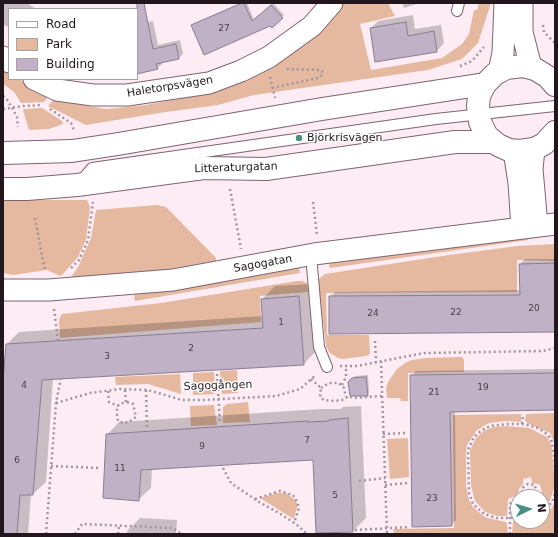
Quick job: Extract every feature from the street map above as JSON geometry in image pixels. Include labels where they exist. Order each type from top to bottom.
[{"type":"street","name":"Haletorpsvägen","points":[[36,80],[57,90],[93,95],[127,95],[209,83],[241,71],[269,57],[312,26],[332,3]]},
{"type":"street","points":[[493,142],[483,129],[478,114],[479,96],[492,78],[504,40],[505,3]]},
{"type":"street","points":[[522,3],[522,32],[547,77]]},
{"type":"street","points":[[3,153],[81,155],[168,137],[492,78],[514,66],[547,77]]},
{"type":"street","points":[[524,150],[544,144],[554,135]]},
{"type":"street","name":"Litteraturgatan","points":[[3,190],[77,185],[204,168],[266,169],[455,142],[493,142],[503,148],[524,150]]},
{"type":"street","name":"Sagogatan","points":[[3,290],[49,290],[173,280],[315,254],[538,226],[519,183],[524,150]]},
{"type":"lane","points":[[77,185],[81,155],[555,106]]},
{"type":"lane","points":[[315,254],[319,347],[327,367]]},
{"type":"path","points":[[542,18],[544,32],[555,43]]},
{"type":"path","points":[[275,98],[271,87],[318,78],[323,74],[322,71],[318,70],[282,69]]},
{"type":"path","points":[[3,96],[12,108],[18,127]]},
{"type":"path","points":[[3,109],[43,105],[71,123],[81,155]]},
{"type":"path","points":[[230,184],[244,267]]},
{"type":"path","points":[[313,202],[315,254]]},
{"type":"path","points":[[35,218],[49,290]]},
{"type":"path","points":[[375,341],[376,362]]},
{"type":"path","points":[[327,367],[357,366],[424,353],[543,351],[555,348]]},
{"type":"path","points":[[381,361],[387,534]]},
{"type":"path","points":[[342,385],[346,377],[346,366]]},
{"type":"path","name":"Sagogången","points":[[56,403],[90,393],[125,390],[146,390],[182,400],[218,400],[276,396],[300,389],[327,367]]},
{"type":"path","points":[[217,374],[220,424]]},
{"type":"path","points":[[46,534],[56,403],[61,378]]},
{"type":"path","points":[[311,379],[321,388]]},
{"type":"path","points":[[321,388],[329,383],[339,383],[344,388],[346,397]]},
{"type":"path","points":[[321,388],[320,397],[324,400],[335,401],[342,400],[346,397],[382,396]]},
{"type":"path","points":[[125,390],[126,403]]},
{"type":"path","points":[[146,390],[147,429]]},
{"type":"path","points":[[108,391],[109,402],[118,406]]},
{"type":"path","points":[[126,403],[133,404],[135,407],[136,417],[133,420],[123,423],[118,421],[118,406],[119,404],[126,403]]},
{"type":"path","points":[[522,415],[522,424]]},
{"type":"path","points":[[510,518],[497,518],[484,514],[473,504],[469,493],[468,450],[474,437],[482,430],[490,426],[522,424],[538,428],[552,439],[555,469]]},
{"type":"path","points":[[383,434],[407,433]]},
{"type":"path","points":[[51,466],[100,468]]},
{"type":"path","points":[[223,468],[231,483],[294,523],[307,534]]},
{"type":"path","points":[[359,481],[385,478]]},
{"type":"path","points":[[385,485],[409,483]]},
{"type":"path","points":[[522,489],[528,484],[535,485],[536,489]]},
{"type":"path","points":[[255,499],[280,491],[293,495],[299,508],[294,523]]},
{"type":"path","points":[[550,504],[555,493]]},
{"type":"path","points":[[75,534],[82,524],[173,528],[181,534]]},
{"type":"path","points":[[118,534],[119,526]]},
{"type":"path","points":[[355,530],[410,527]]},
{"type":"green space","points":[[343,3],[388,3],[395,16],[360,24],[371,70],[442,58],[462,44],[469,34],[474,10],[477,10],[479,3],[491,3],[478,43],[462,59],[428,70],[254,95],[218,105],[86,125],[48,106],[56,97],[88,106],[106,109],[146,105],[192,96],[327,22]]},
{"type":"green space","points":[[3,68],[8,71],[8,80],[21,80],[37,90],[50,95],[44,102],[21,103],[14,92],[3,84]]},
{"type":"green space","points":[[42,108],[62,121],[63,124],[49,129],[29,130],[23,110]]},
{"type":"green space","points":[[3,200],[87,200],[90,207],[86,240],[78,257],[63,274],[60,276],[47,270],[13,275],[3,273]]},
{"type":"green space","points":[[157,205],[166,207],[216,258],[216,261],[153,272],[69,280],[78,267],[91,238],[96,210]]},
{"type":"green space","points":[[529,237],[528,240],[330,268],[329,266],[330,262]]},
{"type":"green space","points":[[555,244],[555,261],[517,260],[517,292],[326,293],[327,335],[369,335],[370,354],[366,356],[343,359],[338,358],[329,352],[326,346],[318,282],[325,274],[518,246]]},
{"type":"green space","points":[[299,267],[300,273],[135,301],[134,295]]},
{"type":"green space","points":[[297,281],[307,283],[308,292],[260,296],[261,322],[60,338],[59,320],[62,314],[161,303]]},
{"type":"green space","points":[[462,357],[464,360],[464,372],[408,373],[408,401],[401,401],[400,398],[387,398],[386,389],[388,382],[397,369],[405,363],[412,360],[425,358]]},
{"type":"green space","points":[[237,370],[238,393],[222,394],[220,371]]},
{"type":"green space","points":[[214,372],[215,394],[193,395],[193,373]]},
{"type":"green space","points":[[180,374],[181,394],[148,384],[116,385],[115,377]]},
{"type":"green space","points":[[248,402],[250,422],[223,423],[223,407],[227,404]]},
{"type":"green space","points":[[214,405],[217,425],[191,426],[190,406]]},
{"type":"green space","points":[[555,413],[555,444],[550,433],[527,423],[525,420],[526,414]]},
{"type":"green space","points":[[521,414],[521,422],[506,421],[489,423],[477,430],[467,445],[466,451],[466,486],[469,500],[473,507],[487,518],[506,522],[508,534],[395,534],[394,529],[454,528],[453,415]]},
{"type":"green space","points":[[506,426],[529,428],[547,437],[551,444],[552,450],[555,486],[550,500],[550,489],[541,489],[540,485],[532,483],[531,477],[523,479],[523,484],[519,489],[510,489],[507,516],[498,516],[485,512],[475,501],[471,486],[470,450],[476,438],[485,430],[494,427]]},
{"type":"green space","points":[[408,438],[409,477],[390,479],[387,439]]},
{"type":"green space","points":[[277,493],[286,493],[297,503],[294,518],[260,498]]},
{"type":"green space","points":[[555,502],[555,534],[512,534],[512,529],[550,529],[551,509]]},
{"type":"building","points":[[137,3],[144,3],[153,49],[176,44],[179,59],[156,64],[158,69],[138,74]]},
{"type":"building","points":[[244,3],[252,21],[271,5],[283,18],[272,28],[270,26],[204,55],[191,25]]},
{"type":"building","points":[[406,22],[408,36],[434,31],[437,52],[375,62],[370,28]]},
{"type":"building","points":[[555,263],[555,332],[329,334],[329,296],[520,295],[519,264]]},
{"type":"building","points":[[299,296],[304,365],[42,380],[33,495],[20,495],[17,534],[3,534],[3,381],[6,344],[263,328],[261,299]]},
{"type":"building","points":[[555,373],[555,410],[450,412],[452,526],[412,527],[410,375]]},
{"type":"building","points":[[366,377],[368,396],[350,396],[348,382],[352,378]]},
{"type":"building","points":[[348,418],[353,532],[316,533],[313,460],[141,470],[139,501],[103,498],[106,434],[308,421],[329,421]]},
{"type":"place","name":"Björkrisvägen","points":[[299,138]]}]
